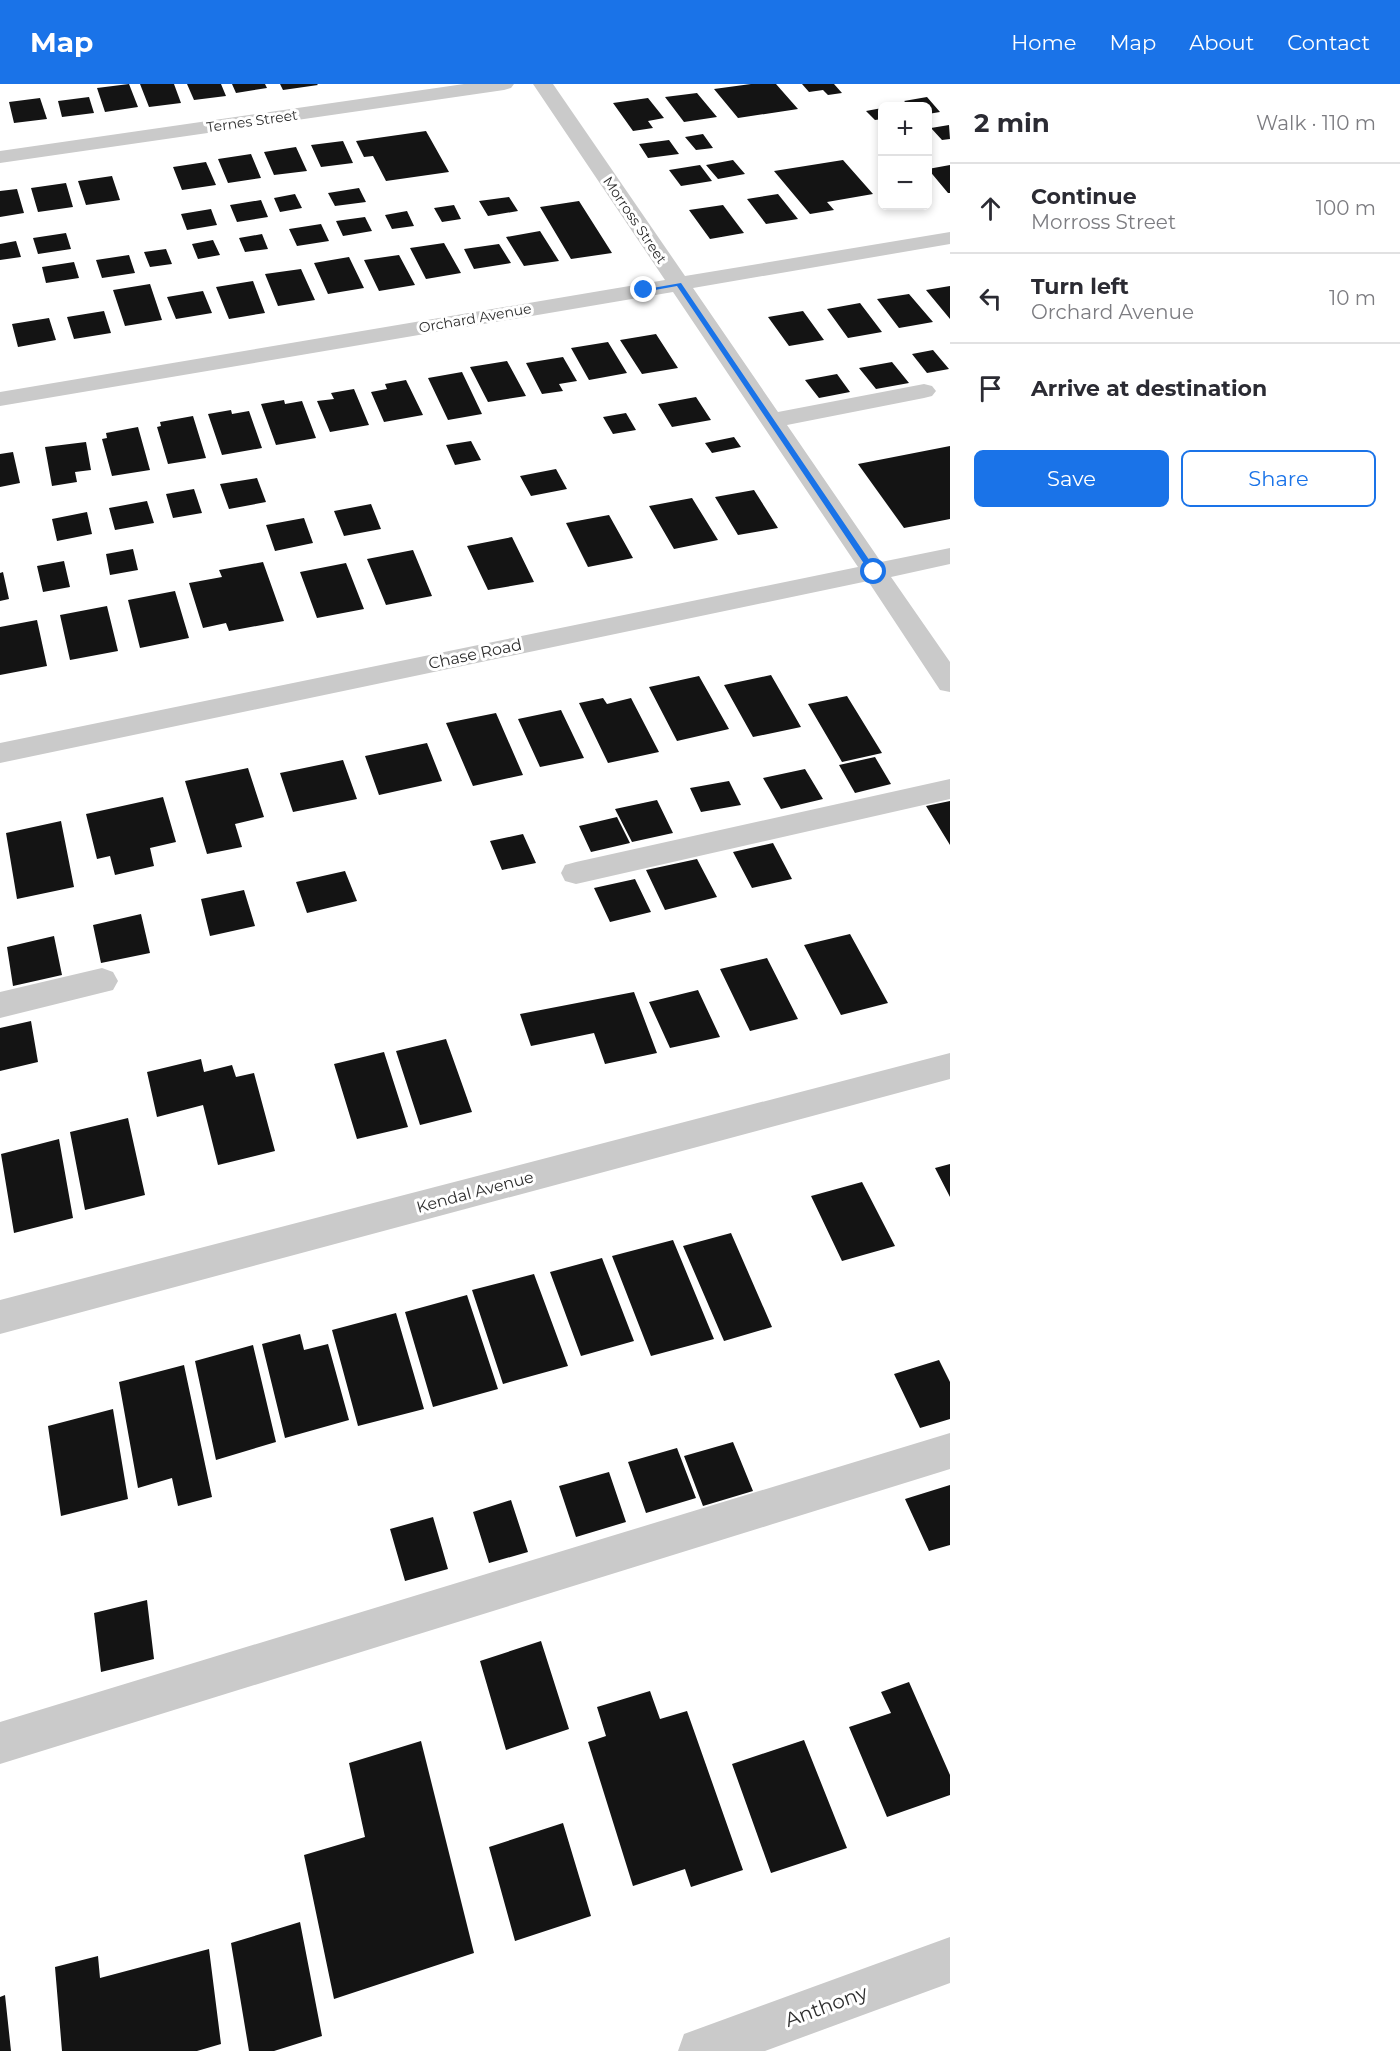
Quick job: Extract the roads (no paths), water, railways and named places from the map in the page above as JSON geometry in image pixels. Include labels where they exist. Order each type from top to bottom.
[{"type":"street","name":"Ternes Street","points":[[0,157],[504,84]]},
{"type":"street","name":"Morross Street","points":[[543,84],[950,683]]},
{"type":"street","name":"Orchard Avenue","points":[[0,399],[950,238]]},
{"type":"street","points":[[771,421],[924,391]]},
{"type":"street","name":"Chase Road","points":[[0,753],[950,556]]},
{"type":"street","points":[[576,873],[950,789]]},
{"type":"street","points":[[0,1005],[102,981]]},
{"type":"street","name":"Kendal Avenue","points":[[0,1317],[950,1066]]},
{"type":"street","points":[[0,1743],[950,1451]]},
{"type":"street","name":"Anthony","points":[[701,2051],[950,1960]]}]
